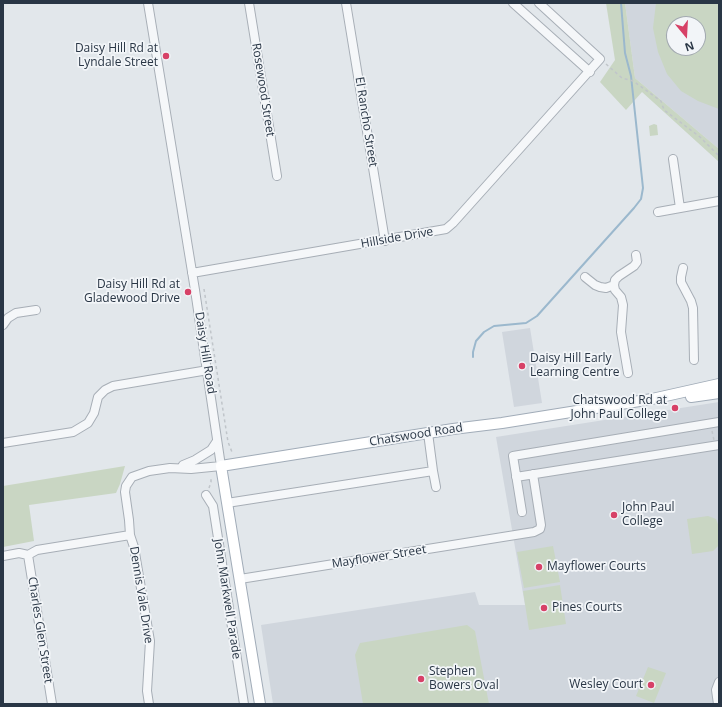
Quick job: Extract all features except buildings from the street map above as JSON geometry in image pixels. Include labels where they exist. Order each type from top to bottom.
[{"type":"main road","name":"Chatswood Road","points":[[221,466],[652,399],[719,384]]},
{"type":"main road","name":"Chatswood Road","points":[[652,399],[690,397],[719,393]]},
{"type":"main road","name":"Daisy Hill Road","points":[[221,466],[260,704]]},
{"type":"street","name":"Daisy Hill Road","points":[[148,3],[208,370],[221,466]]},
{"type":"street","name":"Rosewood Street","points":[[249,3],[277,176]]},
{"type":"street","name":"El Rancho Street","points":[[346,3],[385,241]]},
{"type":"street","points":[[513,3],[590,72]]},
{"type":"street","points":[[539,3],[600,59]]},
{"type":"street","name":"Hillside Drive","points":[[192,272],[446,230],[590,72],[600,59]]},
{"type":"street","points":[[673,159],[680,208]]},
{"type":"street","points":[[658,212],[719,201]]},
{"type":"street","points":[[628,373],[621,332],[623,305],[621,297],[615,290],[614,285],[615,280],[619,276],[634,266],[637,262],[636,255]]},
{"type":"street","points":[[683,268],[680,277],[681,282],[692,301],[694,360]]},
{"type":"street","points":[[585,277],[594,286],[606,288],[614,285]]},
{"type":"street","points":[[3,325],[8,318],[16,313],[36,310]]},
{"type":"street","points":[[3,443],[73,432],[88,423],[94,413],[98,397],[105,390],[113,386],[208,370]]},
{"type":"street","points":[[522,512],[513,456],[715,423]]},
{"type":"street","points":[[428,433],[436,486]]},
{"type":"street","name":"Chatswood Road","points":[[181,468],[183,465],[211,450],[217,442]]},
{"type":"street","points":[[516,477],[717,445]]},
{"type":"street","name":"Chatswood Road","points":[[126,486],[132,478],[149,471],[170,468],[191,469],[221,466]]},
{"type":"street","points":[[227,503],[433,470]]},
{"type":"street","name":"Mayflower Street","points":[[240,579],[534,532],[540,529],[541,525],[533,474]]},
{"type":"street","name":"Dennis Vale Drive","points":[[126,486],[125,492],[130,520],[130,535],[134,547],[150,641],[147,692],[149,704]]},
{"type":"street","name":"John Markwell Parade","points":[[206,495],[212,506],[244,704]]},
{"type":"street","points":[[3,556],[19,553],[28,555],[37,550],[130,535]]},
{"type":"street","name":"Charles Glen Street","points":[[28,555],[52,704]]},
{"type":"street","points":[[718,704],[716,690],[719,682]]},
{"type":"path","points":[[600,59],[622,78],[633,81],[661,101],[664,110],[700,137],[719,156]]},
{"type":"path","points":[[204,289],[228,442],[232,454]]},
{"type":"path","points":[[715,423],[717,445]]},
{"type":"path","points":[[206,495],[211,478]]},
{"type":"shaded area","points":[[625,3],[719,3],[719,149],[635,78]]},
{"type":"shaded area","name":"Daisy Hill Early Learning Centre","points":[[530,328],[542,403],[514,407],[502,332]]},
{"type":"shaded area","name":"John Paul College","points":[[719,402],[719,704],[273,704],[261,625],[475,592],[479,605],[525,605],[496,437]]},
{"type":"green space","points":[[606,3],[625,3],[635,78],[719,149],[719,162],[642,92],[626,110],[600,82],[615,60]]},
{"type":"green space","points":[[656,3],[719,3],[719,109],[698,101],[681,91],[667,74],[658,52],[653,28]]},
{"type":"green space","points":[[654,124],[657,125],[658,135],[650,136],[649,126]]},
{"type":"green space","points":[[125,466],[116,493],[29,505],[34,541],[3,547],[3,486]]},
{"type":"green space","points":[[708,516],[716,519],[719,527],[719,545],[713,551],[692,554],[687,519]]},
{"type":"green space","name":"Mayflower Courts","points":[[553,546],[560,582],[524,588],[517,552]]},
{"type":"green space","name":"Pines Courts","points":[[560,585],[566,624],[529,630],[523,591]]},
{"type":"green space","name":"Stephen Bowers Oval","points":[[467,625],[475,631],[489,704],[363,704],[355,655],[360,643]]},
{"type":"green space","name":"Wesley Court","points":[[648,667],[666,673],[654,703],[636,696]]},
{"type":"waterway","points":[[473,357],[476,341],[484,332],[494,326],[526,323],[537,316],[641,199],[643,188],[631,76],[625,53],[621,3]]},
{"type":"place","name":"Daisy Hill Rd at Lyndale Street","points":[[166,56]]},
{"type":"place","name":"Daisy Hill Rd at Gladewood Drive","points":[[188,292]]},
{"type":"place","name":"Daisy Hill Early Learning Centre","points":[[522,366]]},
{"type":"place","name":"Chatswood Rd at John Paul College","points":[[675,408]]},
{"type":"place","name":"John Paul College","points":[[614,515]]},
{"type":"place","name":"Mayflower Courts","points":[[539,567]]},
{"type":"place","name":"Pines Courts","points":[[544,608]]},
{"type":"place","name":"Stephen Bowers Oval","points":[[421,679]]},
{"type":"place","name":"Wesley Court","points":[[651,685]]}]
